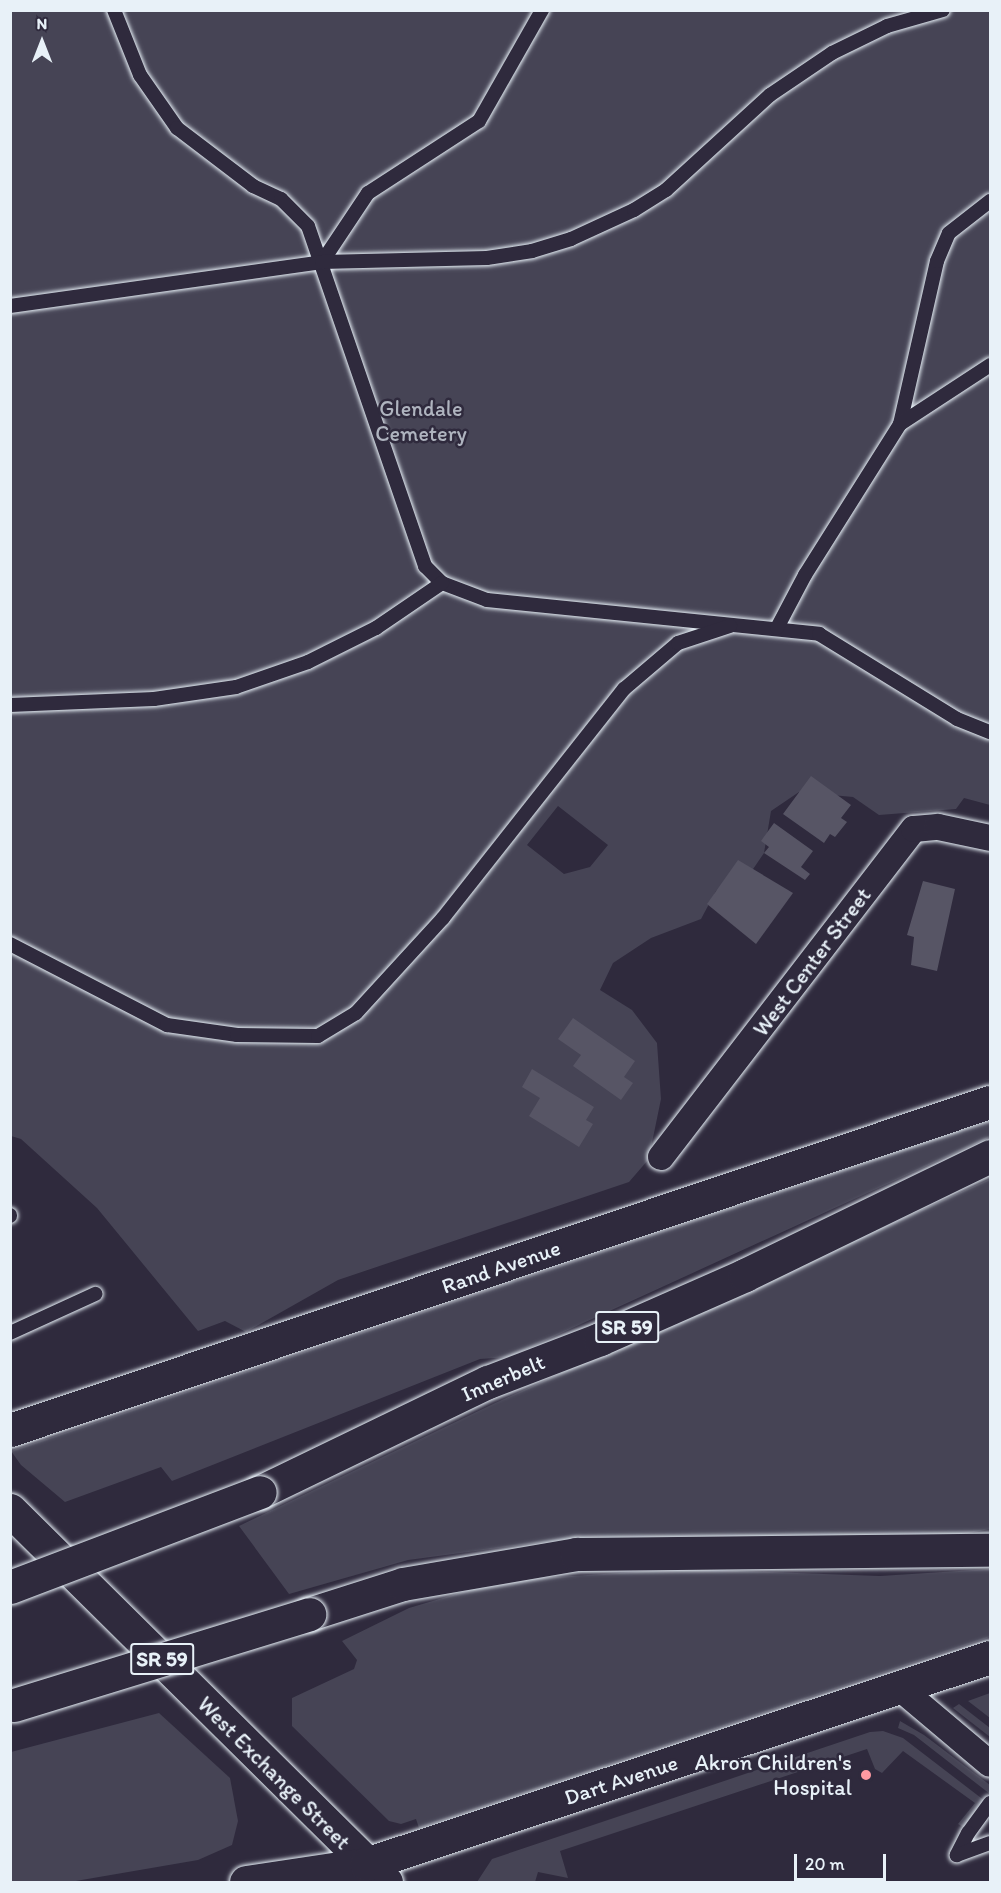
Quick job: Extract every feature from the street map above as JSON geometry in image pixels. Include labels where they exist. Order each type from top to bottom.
[{"type":"main road","name":"Rand Avenue","points":[[10,1430],[990,1102]]},
{"type":"main road","name":"Innerbelt","points":[[10,1587],[260,1492],[488,1382],[600,1339],[703,1293],[990,1156]]},
{"type":"main road","name":"West Exchange Street","points":[[10,1510],[376,1873]]},
{"type":"main road","name":"SR 59","points":[[12,1706],[403,1584],[576,1554],[990,1550]]},
{"type":"main road","name":"Dart Avenue","points":[[246,1882],[376,1873],[990,1657]]},
{"type":"street","name":"West Center Street","points":[[661,1157],[914,829],[938,827],[990,838]]},
{"type":"street","points":[[901,1689],[990,1764]]},
{"type":"lane","points":[[114,10],[140,75],[177,128],[253,186],[281,199],[308,226],[322,262],[329,294],[425,566],[441,583],[487,600],[653,620],[740,622],[819,634],[957,719],[990,732]]},
{"type":"lane","points":[[322,262],[368,193],[479,121],[542,10]]},
{"type":"lane","points":[[10,306],[322,262],[487,258],[571,239],[634,210],[666,190],[770,95],[832,52],[887,26],[943,10]]},
{"type":"lane","points":[[777,628],[805,575],[900,424],[937,261],[950,233],[990,201]]},
{"type":"lane","points":[[900,424],[990,365]]},
{"type":"lane","points":[[10,705],[154,699],[236,687],[308,662],[376,628],[441,583]]},
{"type":"lane","points":[[10,944],[167,1026],[237,1035],[318,1036],[356,1013],[443,918],[624,688],[678,643],[740,622]]},
{"type":"lane","points":[[10,1333],[95,1294]]},
{"type":"lane","points":[[990,1803],[968,1833],[957,1855],[990,1843]]},
{"type":"green space","name":"Glendale Cemetery","points":[[10,11],[990,11],[990,805],[964,798],[956,809],[879,815],[853,797],[799,792],[771,811],[764,853],[749,875],[716,891],[701,919],[651,938],[613,963],[600,990],[632,1010],[657,1043],[661,1099],[648,1160],[629,1182],[338,1280],[246,1332],[225,1321],[198,1331],[97,1208],[21,1139],[11,1136]],"holes":[[[558,806],[608,845],[590,867],[564,874],[527,845]]]},
{"type":"green space","points":[[990,1121],[990,1137],[509,1357],[480,1359],[172,1481],[161,1467],[65,1502],[21,1465],[11,1451]]},
{"type":"green space","points":[[990,1179],[990,1529],[958,1535],[582,1537],[408,1560],[289,1594],[239,1526],[493,1404]]},
{"type":"green space","points":[[683,1569],[880,1576],[990,1569],[990,1637],[419,1828],[416,1819],[401,1824],[389,1821],[292,1726],[292,1698],[354,1669],[357,1660],[342,1641],[409,1608],[470,1590],[540,1578]]},
{"type":"green space","points":[[990,1693],[990,1718],[968,1701]]},
{"type":"green space","points":[[959,1704],[990,1728],[990,1737],[953,1708]]},
{"type":"green space","points":[[159,1713],[230,1778],[238,1821],[232,1845],[198,1860],[70,1882],[11,1882],[11,1752]]},
{"type":"green space","points":[[900,1721],[924,1735],[990,1785],[990,1794],[914,1735],[898,1728]]},
{"type":"green space","points":[[883,1731],[903,1738],[985,1801],[963,1827],[958,1824],[975,1803],[903,1751],[882,1773],[875,1769],[867,1749],[560,1851],[568,1878],[538,1872],[535,1882],[477,1882],[492,1859],[870,1732]]},
{"type":"building","points":[[811,776],[851,805],[841,818],[847,822],[835,837],[830,834],[824,843],[783,814]]},
{"type":"building","points":[[774,823],[813,851],[801,867],[810,874],[805,880],[764,853],[769,847],[761,841]]},
{"type":"building","points":[[738,860],[793,893],[756,944],[707,904]]},
{"type":"building","points":[[923,881],[955,889],[937,971],[911,965],[914,937],[907,935]]},
{"type":"building","points":[[573,1018],[635,1061],[624,1077],[633,1083],[621,1100],[573,1066],[581,1055],[558,1039]]},
{"type":"building","points":[[532,1069],[594,1107],[586,1120],[593,1124],[579,1147],[529,1116],[540,1098],[522,1087]]},
{"type":"place","name":"Akron Children's Hospital","points":[[866,1775]]}]
